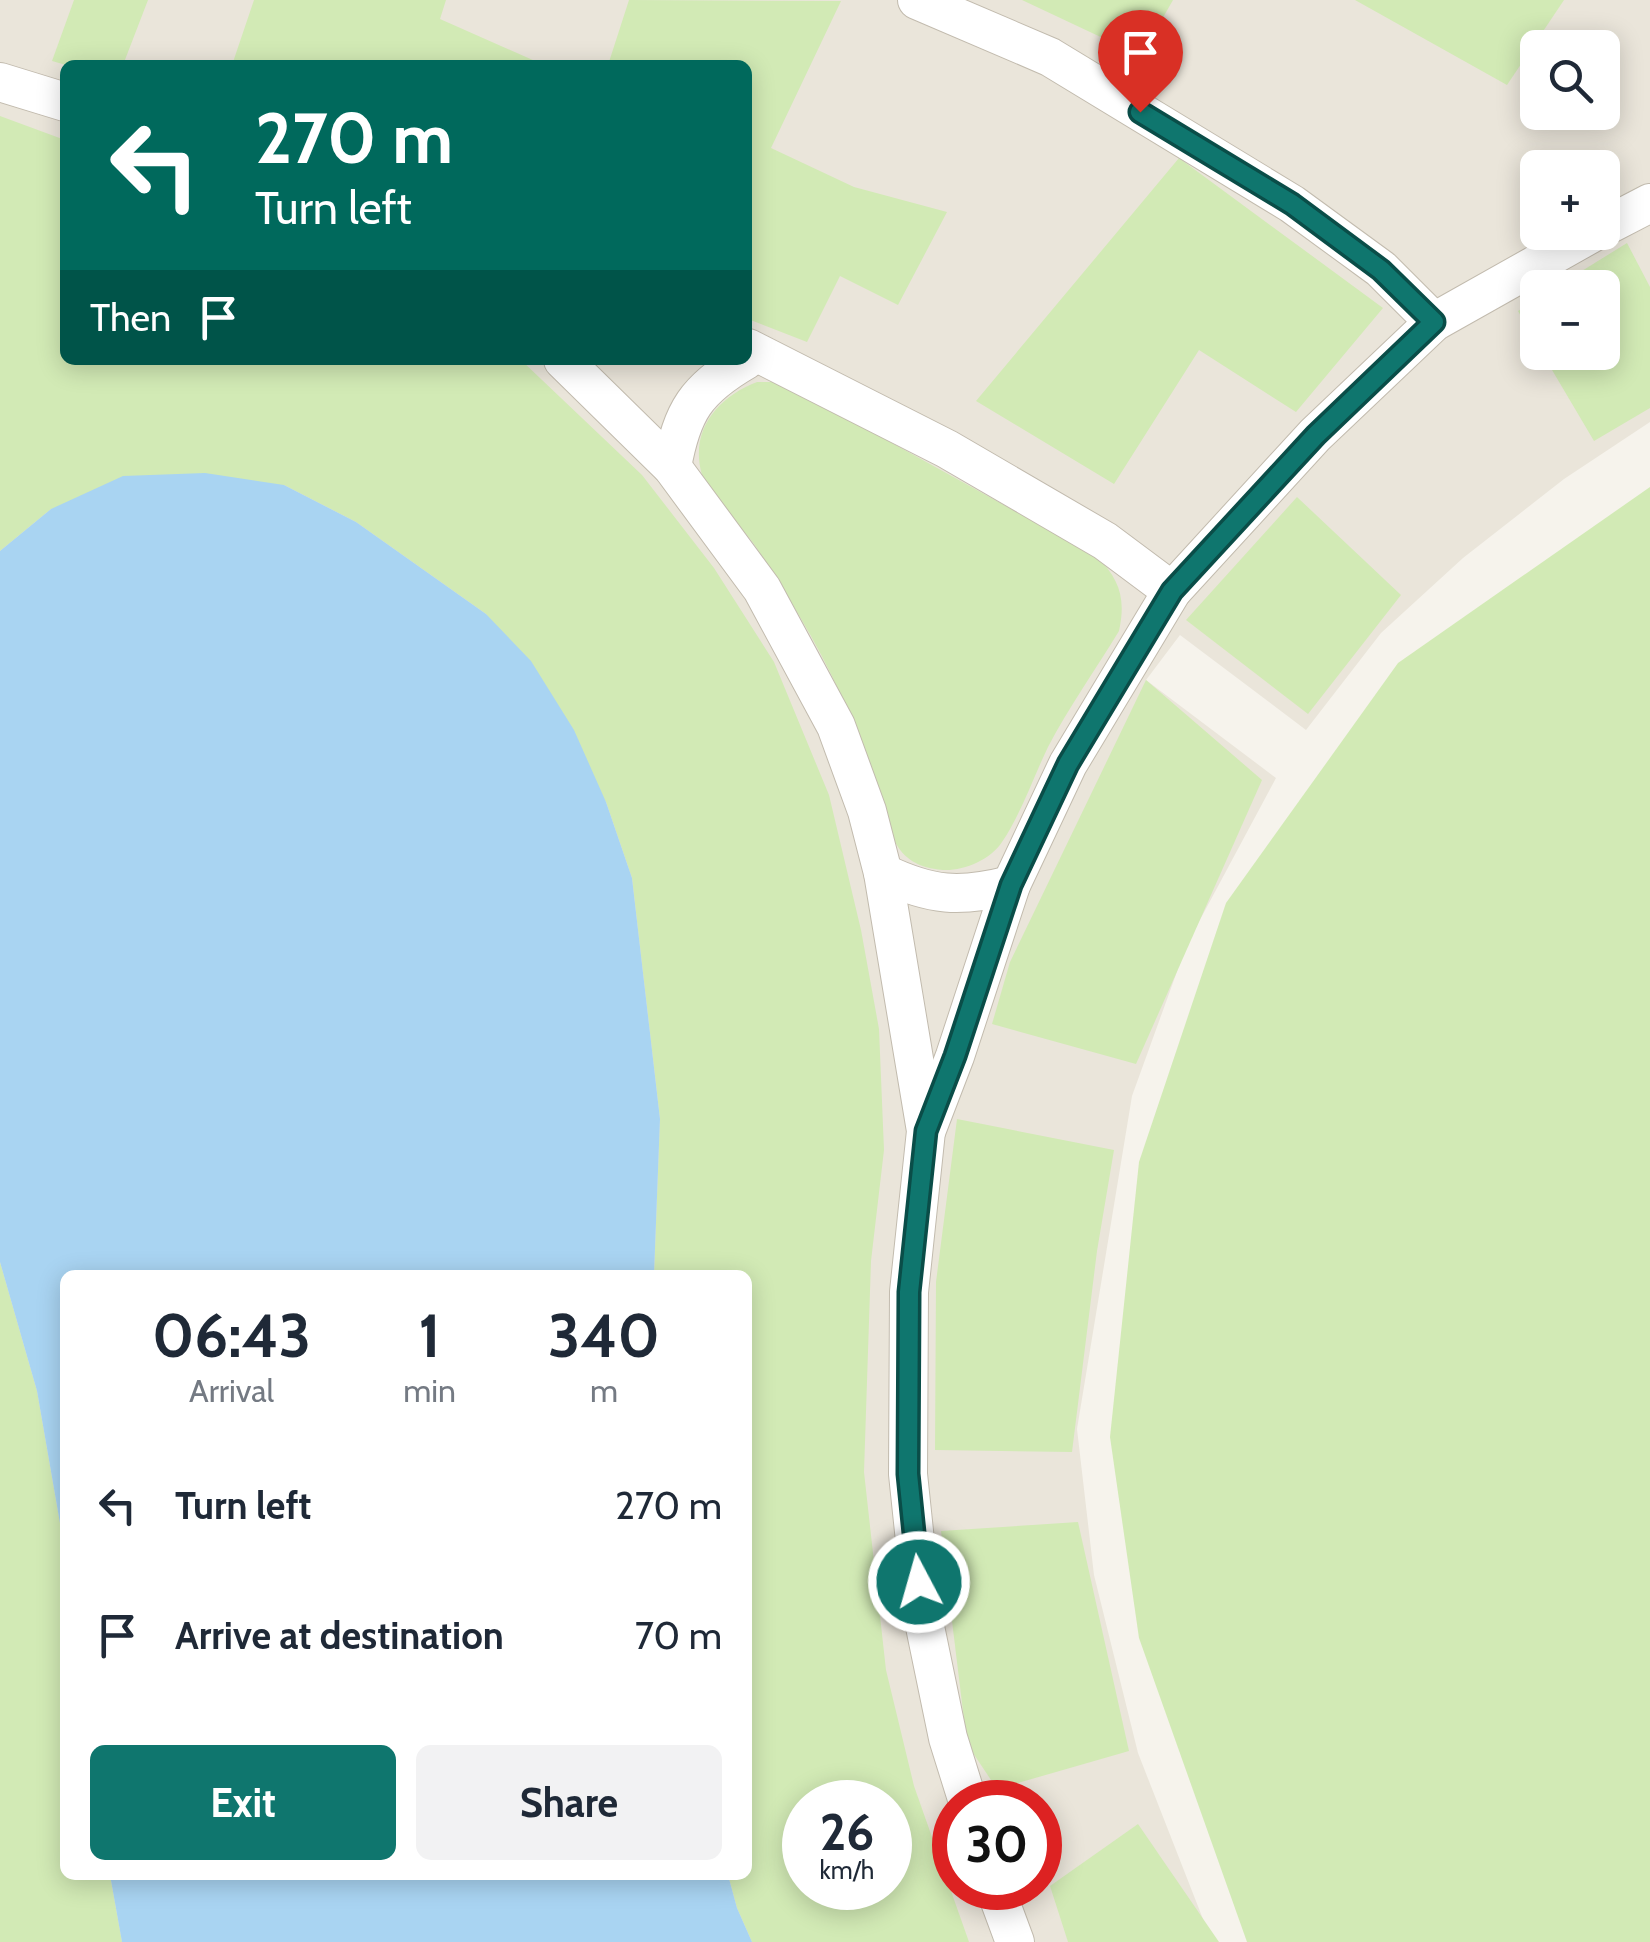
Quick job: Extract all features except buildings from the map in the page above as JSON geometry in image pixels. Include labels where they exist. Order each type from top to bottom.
[{"type":"street","points":[[917,0],[1050,57],[1292,204],[1381,270],[1434,322]]},
{"type":"street","points":[[0,82],[60,100]]},
{"type":"street","points":[[1620,219],[1650,203]]},
{"type":"street","points":[[961,1780],[948,1738],[923,1617],[908,1474],[909,1292],[926,1131],[1011,885],[1068,764],[1172,591],[1316,435],[1434,322],[1562,250]]},
{"type":"street","points":[[752,356],[947,449],[1105,541],[1172,591]]},
{"type":"street","points":[[568,365],[672,468],[762,589],[836,726],[867,811],[883,874],[926,1131]]},
{"type":"street","points":[[672,468],[678,432],[691,402],[735,365]]},
{"type":"street","points":[[883,874],[912,887],[950,895],[1011,885]]},
{"type":"street","points":[[1003,1910],[1015,1942]]},
{"type":"shaded area","points":[[0,0],[1650,0],[1650,422],[1564,479],[1463,558],[1381,633],[1306,730],[1180,635],[1146,680],[1276,778],[1187,944],[1132,1096],[1077,1429],[1094,1575],[1138,1753],[1212,1942],[0,1942]]},
{"type":"green space","points":[[74,0],[148,0],[125,60],[52,61]]},
{"type":"green space","points":[[254,0],[446,0],[440,19],[533,60],[234,60]]},
{"type":"green space","points":[[629,0],[841,1],[771,148],[854,187],[947,212],[898,305],[840,276],[807,342],[752,321],[752,60],[610,60]]},
{"type":"green space","points":[[1022,0],[1173,0],[1141,56]]},
{"type":"green space","points":[[1355,0],[1564,0],[1544,30],[1520,30],[1520,66],[1507,85]]},
{"type":"green space","points":[[0,116],[60,138],[60,365],[526,365],[642,475],[714,568],[774,662],[829,795],[861,930],[879,1029],[884,1150],[871,1261],[864,1472],[886,1670],[914,1786],[932,1837],[932,1910],[958,1910],[969,1942],[752,1942],[729,1880],[752,1880],[752,1270],[654,1270],[660,1119],[632,878],[606,802],[486,614],[356,522],[284,485],[51,509],[0,551]]},
{"type":"green space","points":[[1179,158],[1383,308],[1296,412],[1199,350],[1114,484],[976,401]]},
{"type":"green space","points":[[1627,243],[1650,287],[1650,408],[1594,441],[1552,370],[1620,370],[1620,270],[1583,270]]},
{"type":"green space","points":[[757,382],[782,382],[1096,556],[1116,581],[1122,609],[1119,631],[1056,732],[1009,831],[991,854],[976,863],[959,869],[926,867],[913,861],[895,843],[872,771],[820,652],[756,547],[706,484],[699,459],[703,430],[719,406]]},
{"type":"green space","points":[[1650,487],[1650,1942],[1247,1942],[1139,1638],[1110,1437],[1139,1162],[1226,903],[1398,663]]},
{"type":"green space","points":[[1297,497],[1401,595],[1308,714],[1186,620]]},
{"type":"green space","points":[[1146,680],[1262,780],[1136,1064],[992,1024],[1010,962]]},
{"type":"green space","points":[[957,1119],[1114,1150],[1072,1452],[935,1450],[936,1282]]},
{"type":"green space","points":[[0,1262],[37,1391],[60,1523],[60,1880],[111,1880],[122,1942],[0,1942]]},
{"type":"green space","points":[[1078,1522],[1129,1751],[1028,1780],[991,1780],[967,1744],[941,1531]]},
{"type":"green space","points":[[1138,1824],[1219,1942],[1068,1942],[1058,1910],[1062,1910],[1062,1878]]},
{"type":"water","points":[[205,473],[284,485],[356,522],[486,614],[531,661],[574,730],[606,802],[632,878],[660,1119],[654,1270],[60,1270],[60,1523],[37,1391],[0,1262],[0,551],[51,509],[123,476]]},
{"type":"water","points":[[111,1880],[729,1880],[752,1942],[122,1942]]},
{"type":"route","points":[[919,1582],[908,1474],[909,1292],[926,1131],[1011,885],[1068,764],[1172,591],[1316,435],[1434,322],[1381,270],[1292,204],[1140,112]]}]
